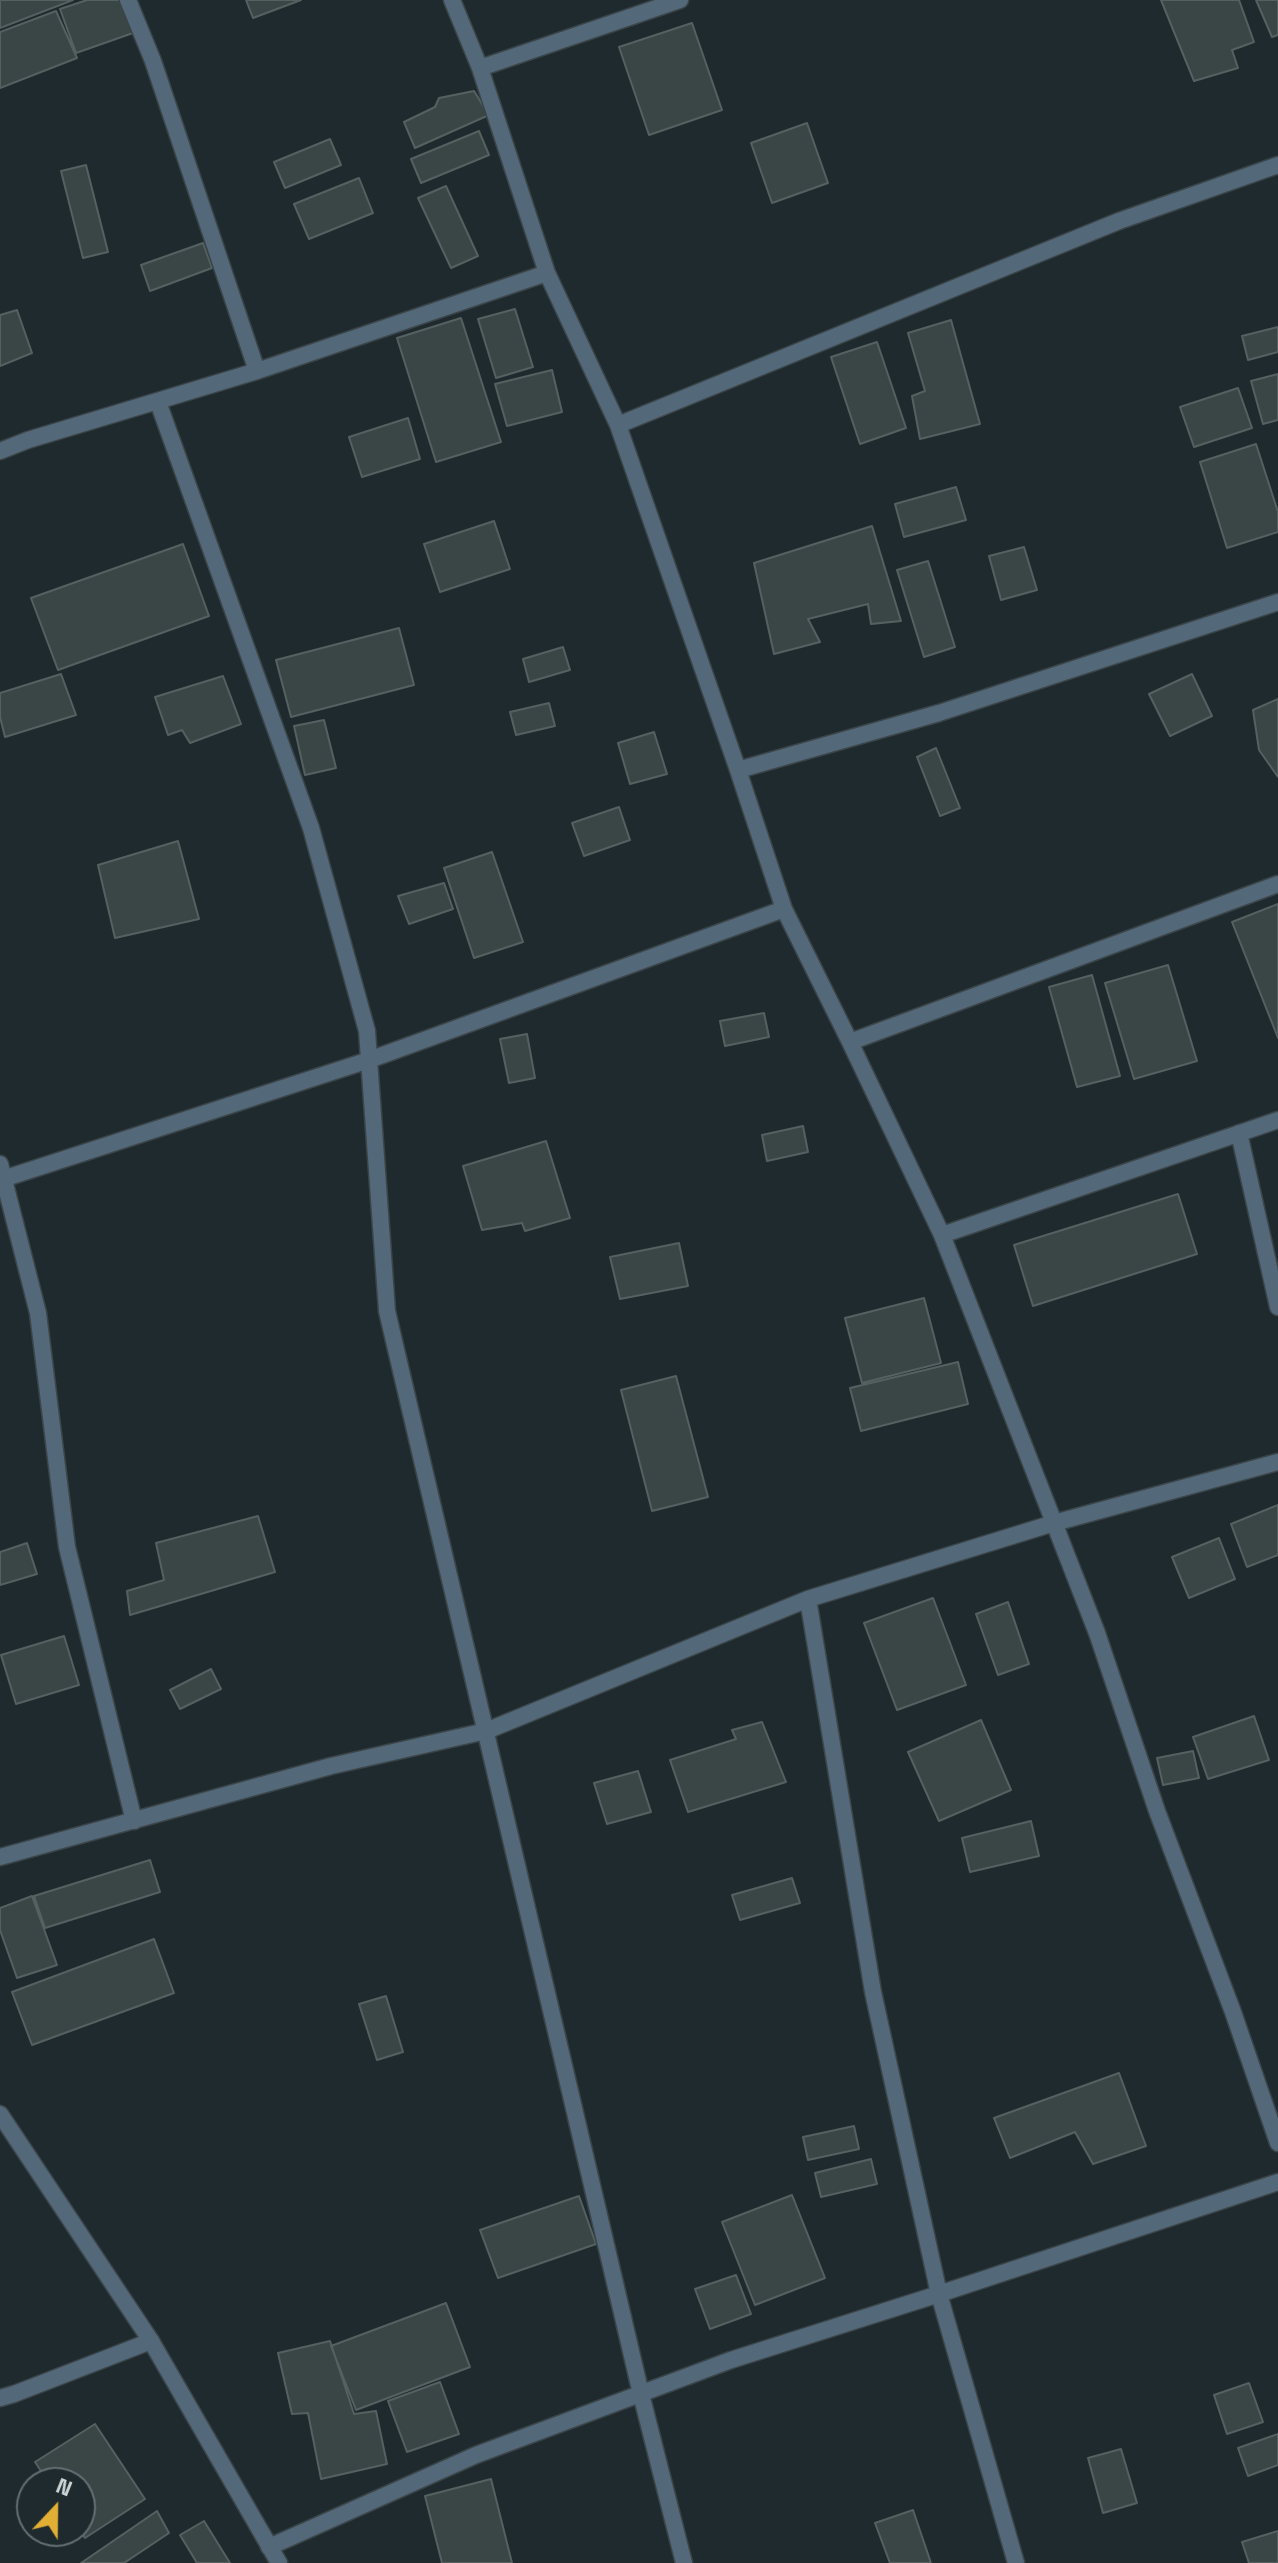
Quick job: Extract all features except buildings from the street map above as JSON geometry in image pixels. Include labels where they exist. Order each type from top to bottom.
[{"type":"street","points":[[128,0],[153,61],[257,371]]},
{"type":"street","points":[[452,0],[480,68],[547,273],[618,425],[784,909],[942,1235],[1097,1633],[1157,1811],[1233,2012],[1278,2143]]},
{"type":"street","points":[[480,68],[680,0]]},
{"type":"street","points":[[618,425],[1119,221],[1278,165]]},
{"type":"street","points":[[0,451],[257,371],[547,273]]},
{"type":"street","points":[[158,402],[311,828],[367,1031],[387,1311],[641,2394],[684,2563]]},
{"type":"street","points":[[738,770],[939,713],[1278,602]]},
{"type":"street","points":[[850,1042],[1278,884]]},
{"type":"street","points":[[134,1821],[67,1547],[38,1313],[1,1174],[369,1060],[784,909]]},
{"type":"street","points":[[942,1235],[1278,1120]]},
{"type":"street","points":[[1239,1133],[1278,1307]]},
{"type":"street","points":[[0,1857],[331,1766],[486,1731],[808,1599],[1054,1523],[1278,1462]]},
{"type":"street","points":[[808,1599],[873,1992],[939,2294],[1016,2563]]},
{"type":"street","points":[[0,2114],[151,2341],[279,2563]]},
{"type":"street","points":[[269,2547],[476,2455],[731,2360],[1278,2182]]},
{"type":"street","points":[[0,2398],[151,2341]]}]
